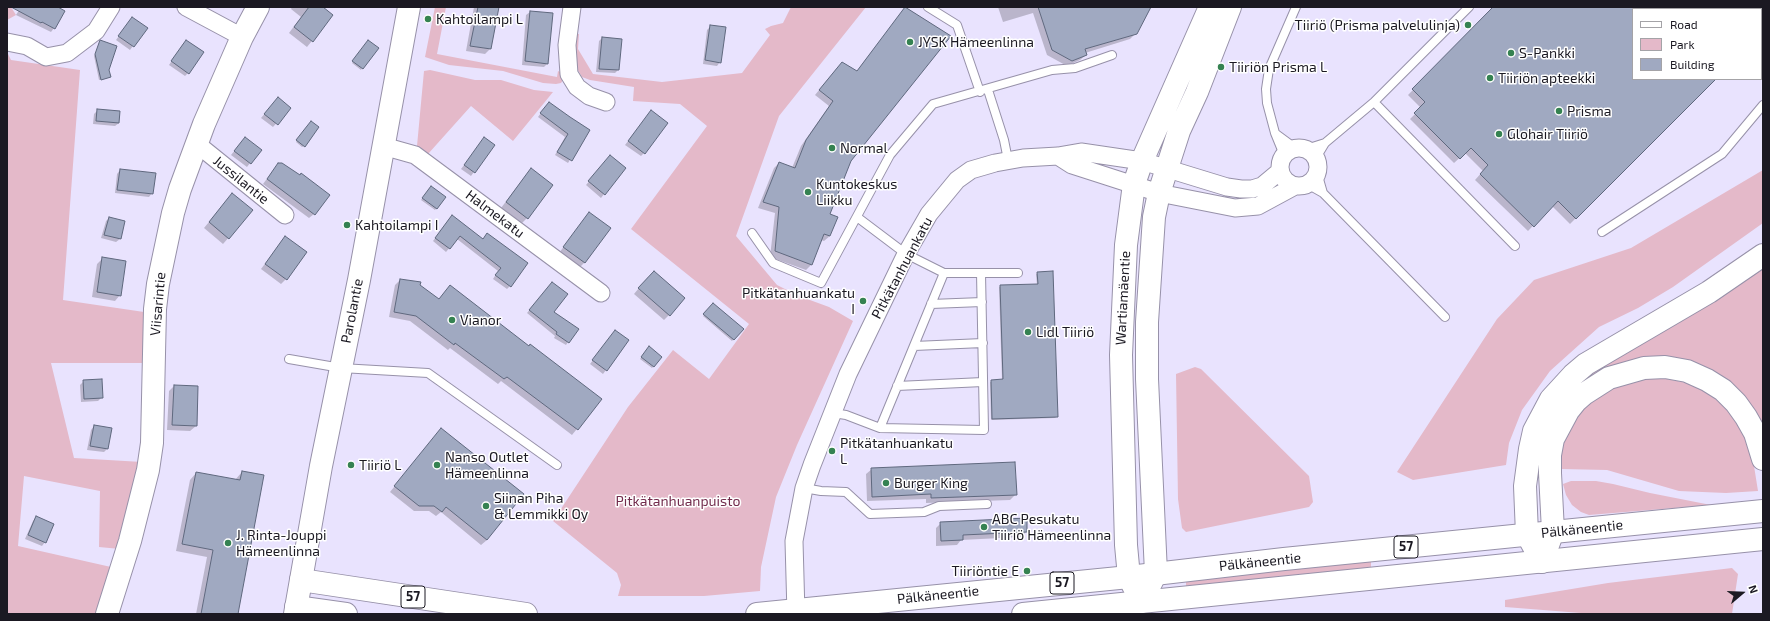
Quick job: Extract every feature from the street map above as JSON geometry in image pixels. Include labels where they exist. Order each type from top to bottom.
[{"type":"main road","name":"Viisarintie","points":[[107,614],[130,541],[148,470],[152,443],[155,309],[158,284],[172,213],[197,144],[242,37],[258,7]]},
{"type":"main road","name":"Parolantie","points":[[295,610],[410,7]]},
{"type":"main road","name":"Wartiamäentie","points":[[1141,602],[1129,577],[1126,545],[1121,355],[1126,245],[1134,184],[1142,161],[1210,7]]},
{"type":"main road","points":[[1141,602],[1156,573],[1147,380],[1147,322],[1154,217],[1179,131],[1200,85],[1230,7]]},
{"type":"main road","points":[[1542,562],[1527,534],[1525,486],[1534,431],[1551,399],[1562,386],[1586,364],[1709,292],[1763,255]]},
{"type":"main road","points":[[1542,562],[1553,532],[1550,455],[1554,439],[1568,411],[1576,401],[1598,384],[1620,374],[1644,368],[1665,367],[1687,371],[1707,380],[1723,390],[1736,403],[1755,433],[1763,459]]},
{"type":"main road","name":"Pälkäneentie","points":[[757,614],[796,612],[1527,534],[1763,511]]},
{"type":"main road","name":"Pälkäneentie","points":[[1023,614],[1763,539]]},
{"type":"main road","name":"57","points":[[301,580],[526,614]]},
{"type":"main road","points":[[295,610],[346,614]]},
{"type":"street","points":[[7,42],[27,46],[46,57],[67,53],[96,31],[111,7]]},
{"type":"street","points":[[186,7],[242,37]]},
{"type":"street","points":[[572,7],[567,45],[569,74],[577,87],[589,96],[606,102]]},
{"type":"street","name":"Jussilantie","points":[[197,144],[285,216]]},
{"type":"street","name":"Halmekatu","points":[[383,146],[415,155],[601,293]]},
{"type":"street","name":"Pitkätanhuankatu","points":[[796,612],[794,541],[804,488],[848,374],[906,254],[929,214],[957,180],[971,170],[1008,160],[1058,156],[1081,152],[1142,161],[1227,187],[1252,189],[1262,186],[1300,165]]},
{"type":"street","points":[[1058,156],[1072,165],[1160,193],[1220,206],[1244,208],[1258,206],[1300,165]]},
{"type":"lane","points":[[928,7],[957,25],[1004,140],[1008,160]]},
{"type":"lane","points":[[1296,7],[1269,69],[1266,89],[1267,103],[1275,133],[1323,193],[1445,317]]},
{"type":"lane","points":[[1300,165],[1374,102],[1469,7]]},
{"type":"lane","points":[[752,233],[773,263],[821,283],[890,155],[933,104],[984,91],[1052,70],[1075,68],[1112,55]]},
{"type":"lane","points":[[1374,102],[1515,246]]},
{"type":"lane","points":[[1602,232],[1722,154],[1763,106]]},
{"type":"lane","points":[[1275,133],[1323,193]]},
{"type":"lane","points":[[1300,165],[1325,143]]},
{"type":"lane","points":[[857,217],[906,254],[944,273],[1018,273]]},
{"type":"lane","points":[[880,428],[944,273]]},
{"type":"lane","points":[[833,413],[846,415],[880,428],[984,430],[981,273]]},
{"type":"lane","points":[[931,304],[982,302]]},
{"type":"lane","points":[[914,346],[983,343]]},
{"type":"lane","points":[[289,359],[341,368],[428,373],[557,465]]},
{"type":"lane","points":[[897,386],[983,382]]},
{"type":"lane","points":[[804,488],[821,491],[846,492],[870,514],[924,512],[939,506],[987,504]]},
{"type":"green space","points":[[7,7],[11,7],[16,15],[7,20]]},
{"type":"green space","points":[[435,7],[446,7],[437,54],[557,77],[558,71],[562,73],[563,80],[561,83],[556,84],[543,83],[503,71],[449,65],[425,57]]},
{"type":"green space","name":"Pitkätanhuanpuisto","points":[[791,7],[866,7],[779,116],[736,236],[777,285],[799,296],[829,307],[853,321],[797,445],[776,497],[761,567],[760,591],[704,596],[618,596],[621,585],[617,573],[553,521],[628,407],[673,350],[709,379],[749,324],[631,229],[707,126],[680,104],[633,101],[634,87],[590,80],[582,77],[575,65],[576,34],[579,34],[578,49],[593,74],[662,82],[742,73],[770,35],[765,29],[783,23]]},
{"type":"green space","points":[[7,52],[11,60],[80,70],[63,300],[144,312],[143,363],[51,363],[74,458],[142,462],[120,549],[99,547],[100,491],[24,476],[18,546],[111,567],[103,614],[7,614]]},
{"type":"green space","points":[[430,70],[475,80],[501,80],[534,90],[553,92],[513,141],[471,106],[428,154],[417,146],[424,71]]},
{"type":"green space","points":[[1763,170],[1763,223],[1673,287],[1638,308],[1599,327],[1550,371],[1522,410],[1509,443],[1506,465],[1413,480],[1397,472],[1497,319],[1534,280],[1631,248]]},
{"type":"green space","points":[[1763,265],[1763,435],[1741,397],[1642,361],[1545,427],[1577,381]]},
{"type":"green space","points":[[1195,367],[1201,369],[1309,476],[1313,502],[1309,507],[1186,532],[1182,528],[1178,499],[1176,374]]},
{"type":"green space","points":[[1644,377],[1663,378],[1687,383],[1707,392],[1725,407],[1736,419],[1743,432],[1754,466],[1758,491],[1726,493],[1679,491],[1607,470],[1561,469],[1562,444],[1578,414],[1590,402],[1611,387]]},
{"type":"green space","points":[[1571,481],[1596,481],[1711,505],[1589,515],[1581,512],[1572,505],[1566,495],[1563,484]]},
{"type":"green space","points":[[1371,560],[1371,567],[1311,577],[1186,587],[1186,580]]},
{"type":"green space","points":[[1732,568],[1738,574],[1732,614],[1581,614],[1505,607],[1505,600],[1608,583]]},
{"type":"building","points":[[11,7],[58,7],[65,11],[55,29]]},
{"type":"building","points":[[309,7],[323,7],[333,15],[313,42],[294,27]]},
{"type":"building","points":[[478,7],[499,7],[491,49],[470,46]]},
{"type":"building","points":[[905,7],[951,36],[851,161],[830,214],[838,217],[830,236],[824,234],[812,265],[775,251],[779,207],[763,202],[779,162],[795,168],[806,140],[833,101],[819,90],[842,62],[857,71]]},
{"type":"building","points":[[1038,7],[1151,7],[1137,34],[1085,49],[1087,55],[1072,61],[1052,50]]},
{"type":"building","name":"Prisma","points":[[1493,7],[1633,7],[1632,80],[1715,80],[1576,219],[1558,201],[1534,227],[1480,174],[1488,165],[1471,148],[1460,159],[1414,113],[1425,102],[1412,89]]},
{"type":"building","points":[[530,11],[553,13],[548,64],[525,61]]},
{"type":"building","points":[[132,17],[148,28],[134,47],[118,36]]},
{"type":"building","points":[[710,25],[726,27],[721,63],[705,60]]},
{"type":"building","points":[[602,37],[622,39],[619,70],[599,69]]},
{"type":"building","points":[[100,40],[117,46],[109,70],[111,77],[101,80],[95,54]]},
{"type":"building","points":[[186,40],[204,52],[189,74],[171,61]]},
{"type":"building","points":[[368,40],[379,48],[363,69],[352,61]]},
{"type":"building","points":[[278,97],[291,108],[278,125],[264,114]]},
{"type":"building","points":[[549,102],[590,130],[572,161],[557,152],[568,134],[540,113]]},
{"type":"building","points":[[97,109],[120,111],[119,123],[96,121]]},
{"type":"building","points":[[651,110],[668,123],[645,154],[628,141]]},
{"type":"building","points":[[311,121],[319,127],[305,147],[296,140]]},
{"type":"building","points":[[245,137],[262,150],[251,164],[234,151]]},
{"type":"building","points":[[484,137],[495,145],[475,173],[464,165]]},
{"type":"building","points":[[610,155],[626,168],[605,195],[588,181]]},
{"type":"building","points":[[278,163],[282,163],[300,175],[301,173],[330,195],[315,215],[267,179]]},
{"type":"building","points":[[531,168],[553,185],[528,219],[506,202]]},
{"type":"building","points":[[120,169],[156,173],[153,194],[117,190]]},
{"type":"building","points":[[431,186],[446,197],[437,209],[422,198]]},
{"type":"building","points":[[232,193],[253,210],[229,239],[209,222]]},
{"type":"building","points":[[589,212],[611,228],[585,263],[563,247]]},
{"type":"building","points":[[452,215],[483,239],[487,233],[528,263],[511,287],[495,275],[501,268],[460,236],[450,249],[435,238]]},
{"type":"building","points":[[109,217],[125,221],[121,239],[104,235]]},
{"type":"building","points":[[285,236],[307,252],[287,280],[265,264]]},
{"type":"building","points":[[102,257],[126,261],[121,296],[97,292]]},
{"type":"building","points":[[654,271],[685,298],[670,316],[638,288]]},
{"type":"building","name":"Lidl Tiiriö","points":[[1053,271],[1058,417],[992,419],[991,380],[1003,379],[1000,285],[1038,284],[1037,272]]},
{"type":"building","points":[[400,279],[421,282],[420,285],[439,299],[450,285],[529,346],[530,344],[602,399],[578,430],[507,377],[504,379],[455,343],[454,345],[416,316],[394,312]]},
{"type":"building","points":[[552,282],[568,294],[554,312],[579,329],[569,343],[556,334],[557,332],[529,310]]},
{"type":"building","points":[[713,303],[744,329],[734,340],[703,314]]},
{"type":"building","points":[[615,330],[629,340],[607,371],[592,360]]},
{"type":"building","points":[[649,346],[662,357],[654,367],[641,357]]},
{"type":"building","points":[[102,379],[103,398],[84,399],[83,380]]},
{"type":"building","points":[[174,385],[198,386],[197,426],[172,425]]},
{"type":"building","points":[[94,425],[112,428],[108,449],[90,446]]},
{"type":"building","points":[[441,428],[524,494],[487,540],[446,507],[442,512],[434,506],[419,506],[394,486]]},
{"type":"building","points":[[1015,462],[1017,495],[931,498],[931,494],[872,497],[871,468]]},
{"type":"building","points":[[242,471],[264,475],[238,614],[201,614],[213,550],[182,544],[196,472],[240,480]]},
{"type":"building","points":[[36,516],[54,524],[46,543],[28,535]]},
{"type":"building","name":"ABC Pesukatu Tiiriö Hämeenlinna","points":[[1027,518],[1027,532],[963,535],[963,540],[941,541],[940,522]]},
{"type":"place","name":"Kahtoilampi L","points":[[428,19]]},
{"type":"place","name":"Tiiriö (Prisma palvelulinja)","points":[[1468,25]]},
{"type":"place","name":"JYSK Hämeenlinna","points":[[910,42]]},
{"type":"place","name":"S-Pankki","points":[[1511,53]]},
{"type":"place","name":"Tiiriön Prisma L","points":[[1221,67]]},
{"type":"place","name":"Tiiriön apteekki","points":[[1490,78]]},
{"type":"place","name":"Prisma","points":[[1559,111]]},
{"type":"place","name":"Glohair Tiiriö","points":[[1499,134]]},
{"type":"place","name":"Normal","points":[[832,148]]},
{"type":"place","name":"Kuntokeskus Liikku","points":[[808,192]]},
{"type":"place","name":"Kahtoilampi I","points":[[347,225]]},
{"type":"place","name":"Pitkätanhuankatu I","points":[[863,301]]},
{"type":"place","name":"Vianor","points":[[452,320]]},
{"type":"place","name":"Lidl Tiiriö","points":[[1028,332]]},
{"type":"place","name":"Pitkätanhuankatu L","points":[[832,451]]},
{"type":"place","name":"Tiiriö L","points":[[351,465]]},
{"type":"place","name":"Nanso Outlet Hämeenlinna","points":[[437,465]]},
{"type":"place","name":"Burger King","points":[[886,483]]},
{"type":"place","name":"Siinan Piha & Lemmikki Oy","points":[[486,506]]},
{"type":"place","name":"ABC Pesukatu Tiiriö Hämeenlinna","points":[[984,527]]},
{"type":"place","name":"J. Rinta-Jouppi Hämeenlinna","points":[[228,543]]},
{"type":"place","name":"Tiiriöntie E","points":[[1027,571]]}]
